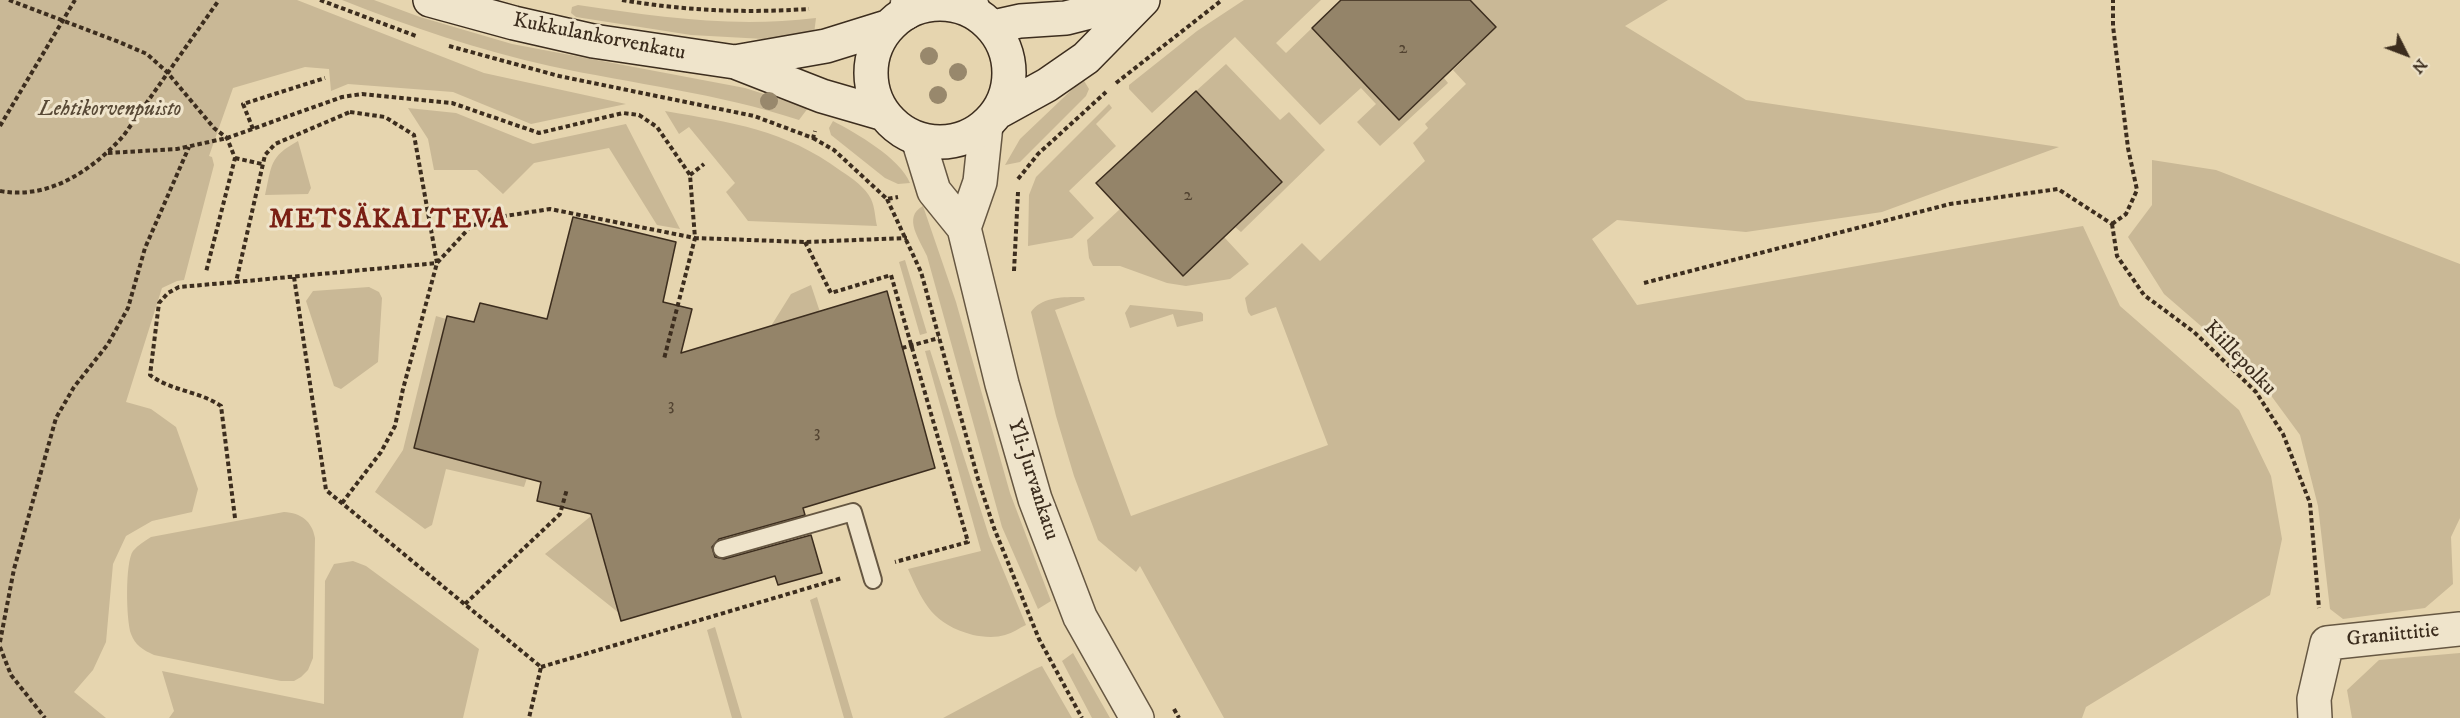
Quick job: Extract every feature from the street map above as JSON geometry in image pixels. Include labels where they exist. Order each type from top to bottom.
[{"type":"street","name":"Kukkulankorvenkatu","points":[[430,0],[514,23],[593,41],[735,62],[822,96],[884,114]]},
{"type":"street","points":[[1137,0],[1066,18],[1020,21],[979,13],[952,4],[928,5],[900,13],[876,47],[871,70],[874,93],[884,114],[899,129],[918,139],[936,142],[954,141],[971,135],[992,118],[1086,58],[1143,0]]},
{"type":"street","name":"Kukkulankorvenkatu","points":[[735,62],[826,46],[900,13]]},
{"type":"street","points":[[964,228],[980,182],[992,118],[1007,91],[1010,69],[1005,46],[979,13]]},
{"type":"street","name":"Yli-Jurvankatu","points":[[918,139],[934,190],[964,228],[1002,384],[1035,499],[1080,617],[1137,718]]},
{"type":"street","name":"Graniittitie","points":[[2326,643],[2460,629]]},
{"type":"street","points":[[2315,718],[2314,699],[2326,643]]},
{"type":"lane","points":[[722,549],[853,512],[871,575]]},
{"type":"path","points":[[9,0],[147,54],[167,72],[214,128],[227,138],[236,158],[206,272]]},
{"type":"path","points":[[0,126],[75,0]]},
{"type":"path","points":[[0,191],[14,193],[37,190],[65,182],[89,168],[108,153],[124,135],[219,0]]},
{"type":"path","points":[[622,0],[672,8],[751,13],[814,9]]},
{"type":"path","points":[[1644,283],[1950,204],[2058,189],[2112,224],[2126,214],[2137,190],[2125,125],[2113,26],[2113,0]]},
{"type":"path","points":[[253,129],[243,104],[326,78]]},
{"type":"path","points":[[108,153],[177,149],[227,138],[342,97],[362,94],[452,103],[539,133],[623,113],[639,115],[657,127],[690,176],[695,238],[664,359]]},
{"type":"path","points":[[236,282],[262,164],[265,155],[275,144],[350,112],[385,117],[414,135],[438,263],[395,426],[381,452],[342,503]]},
{"type":"path","points":[[0,642],[14,569],[56,418],[74,387],[108,344],[128,308],[145,248],[189,146]]},
{"type":"path","points":[[236,158],[262,164]]},
{"type":"path","points":[[690,176],[704,164]]},
{"type":"path","points":[[1014,282],[1018,179]]},
{"type":"path","points":[[887,199],[921,272],[978,479],[994,528],[1040,639],[1082,718]]},
{"type":"path","points":[[235,518],[221,406],[210,398],[158,381],[150,375],[159,303],[168,293],[179,287],[438,263],[471,226],[499,217],[550,209],[695,238],[806,242],[907,238]]},
{"type":"path","name":"Kiillepolku","points":[[2112,224],[2117,256],[2144,295],[2194,332],[2256,392],[2283,434],[2310,503],[2317,599],[2326,643]]},
{"type":"path","points":[[541,667],[871,575],[968,542],[891,275],[831,293],[806,242]]},
{"type":"path","points":[[294,277],[326,490],[541,667]]},
{"type":"path","points":[[902,348],[939,338]]},
{"type":"path","points":[[465,604],[560,514],[567,489]]},
{"type":"path","points":[[0,647],[11,675],[45,718]]},
{"type":"path","points":[[529,718],[541,667]]},
{"type":"path","points":[[1173,707],[1179,718]]},
{"type":"green space","name":"Lehtikorvenpuisto","points":[[0,0],[297,0],[484,73],[626,104],[531,124],[453,92],[348,84],[331,91],[329,69],[305,67],[233,88],[209,156],[212,157],[214,165],[184,280],[162,288],[126,402],[151,409],[176,427],[198,489],[192,512],[152,521],[126,536],[113,564],[106,642],[93,670],[74,692],[106,718],[0,718]]},
{"type":"green space","points":[[342,0],[374,0],[420,17],[512,44],[745,88],[808,108],[799,120],[707,96],[550,66],[445,37]]},
{"type":"green space","points":[[1244,0],[1321,0],[1276,43],[1286,53],[1312,28],[1399,120],[1444,78],[1448,83],[1380,146],[1357,122],[1376,104],[1361,88],[1320,125],[1235,37],[1152,113],[1129,89],[1129,85],[1197,31]]},
{"type":"green space","points":[[1470,0],[1668,0],[1625,26],[1746,100],[2059,147],[1882,212],[1746,232],[1617,220],[1592,239],[1637,305],[2083,226],[2120,306],[2239,410],[2271,476],[2282,539],[2270,595],[2086,707],[2082,718],[1224,718],[1140,566],[1136,572],[1098,540],[1074,476],[1056,416],[1031,312],[1048,300],[1084,297],[1085,300],[1055,310],[1131,516],[1328,445],[1276,307],[1251,316],[1245,298],[1302,243],[1320,261],[1425,161],[1413,143],[1428,128],[1425,124],[1466,84],[1453,70],[1496,27]]},
{"type":"green space","points":[[578,5],[696,20],[755,22],[816,18],[814,34],[764,39],[691,35],[576,17],[571,13],[572,7]]},
{"type":"green space","points":[[1226,64],[1280,120],[1289,112],[1325,150],[1241,232],[1235,227],[1282,182],[1196,91]]},
{"type":"green space","points":[[1083,79],[1089,89],[1086,96],[1020,162],[1005,165],[1020,139]]},
{"type":"green space","points":[[1109,104],[1112,108],[1096,124],[1116,146],[1069,191],[1094,218],[1072,238],[1028,246],[1029,195],[1036,177]]},
{"type":"green space","points":[[408,108],[456,113],[533,144],[626,124],[680,229],[657,225],[609,148],[534,163],[503,194],[477,170],[434,170],[428,139]]},
{"type":"green space","points":[[665,111],[757,130],[799,146],[820,157],[866,191],[872,202],[877,226],[748,221],[726,192],[735,183],[689,127],[679,134]]},
{"type":"green space","points":[[833,121],[865,139],[897,164],[910,183],[898,184],[885,178],[831,135],[829,128]]},
{"type":"green space","points":[[298,141],[311,188],[308,194],[265,195],[273,163],[282,152]]},
{"type":"green space","points":[[2152,160],[2216,170],[2460,264],[2460,518],[2451,537],[2453,584],[2425,608],[2343,619],[2330,609],[2318,506],[2300,435],[2253,371],[2164,294],[2128,237],[2152,205]]},
{"type":"green space","points":[[923,206],[956,302],[1010,493],[1051,601],[1038,609],[1002,527],[927,256],[914,229],[914,216]]},
{"type":"green space","points":[[1120,209],[1183,276],[1224,237],[1249,264],[1230,279],[1186,286],[1167,283],[1120,266],[1093,266],[1089,258],[1087,240]]},
{"type":"green space","points":[[905,260],[927,333],[920,335],[899,262]]},
{"type":"green space","points":[[811,285],[820,312],[771,326],[791,294]]},
{"type":"green space","points":[[369,287],[379,292],[382,298],[378,362],[341,389],[334,386],[306,301],[313,291]]},
{"type":"green space","points":[[1130,305],[1201,312],[1203,321],[1177,327],[1173,314],[1130,328],[1125,313]]},
{"type":"green space","points":[[436,316],[446,319],[414,448],[527,478],[524,487],[446,469],[432,525],[425,529],[375,492],[403,450]]},
{"type":"green space","points":[[930,350],[989,536],[1026,625],[1001,636],[973,635],[939,619],[925,603],[908,569],[981,551],[925,351]]},
{"type":"green space","points":[[284,512],[296,514],[305,519],[314,532],[315,538],[313,658],[308,670],[301,677],[294,681],[281,681],[154,655],[137,644],[129,627],[127,591],[130,557],[137,547],[151,537]]},
{"type":"green space","points":[[591,516],[619,613],[545,554]]},
{"type":"green space","points":[[353,561],[366,566],[479,649],[463,718],[169,718],[174,711],[162,671],[324,704],[325,581],[334,564]]},
{"type":"green space","points":[[817,597],[853,718],[844,718],[810,600]]},
{"type":"green space","points":[[715,627],[742,718],[732,718],[707,630]]},
{"type":"green space","points":[[1073,653],[1110,718],[1092,718],[1062,661]]},
{"type":"green space","points":[[2460,653],[2460,718],[2352,718],[2347,690],[2379,660]]},
{"type":"green space","points":[[1042,666],[1072,718],[943,718],[1035,669]]},
{"type":"building","points":[[1341,0],[1470,0],[1496,27],[1399,120],[1312,28]]},
{"type":"building","points":[[1196,91],[1282,182],[1183,276],[1096,183]]},
{"type":"building","points":[[573,217],[676,242],[663,302],[692,309],[681,353],[887,291],[935,468],[803,508],[805,515],[719,539],[712,547],[715,557],[724,559],[811,535],[822,573],[778,585],[775,576],[621,621],[591,514],[537,501],[541,482],[414,448],[447,316],[474,322],[480,303],[547,319]]},
{"type":"district","name":"METSÄKALTEVA","points":[[389,221]]}]
